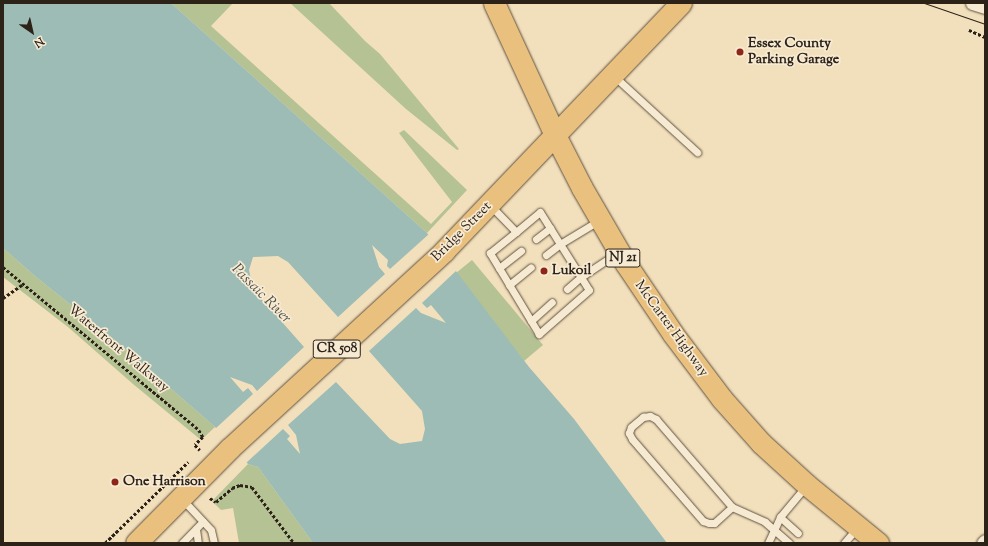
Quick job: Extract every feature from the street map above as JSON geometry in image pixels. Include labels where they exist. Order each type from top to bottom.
[{"type":"main road","name":"McCarter Highway","points":[[494,3],[555,135],[600,220],[657,312],[722,399],[761,443],[807,485],[878,543]]},
{"type":"main road","name":"Bridge Street","points":[[181,497],[230,448],[444,251],[681,3]]},
{"type":"main road","name":"CR 508","points":[[136,543],[181,497]]},
{"type":"street","points":[[972,3],[985,7]]},
{"type":"lane","points":[[613,74],[697,152]]},
{"type":"lane","points":[[489,204],[516,232]]},
{"type":"lane","points":[[540,212],[589,290],[539,334],[490,253],[516,232],[540,212]]},
{"type":"lane","points":[[546,255],[560,244],[600,220]]},
{"type":"lane","points":[[536,239],[550,228]]},
{"type":"lane","points":[[499,268],[521,251]]},
{"type":"lane","points":[[567,289],[581,277],[619,252]]},
{"type":"lane","points":[[509,285],[531,267]]},
{"type":"lane","points":[[531,321],[552,302]]},
{"type":"lane","points":[[732,508],[714,523],[703,521],[632,439],[629,433],[631,427],[643,417],[650,416],[656,419],[732,508],[760,520],[774,529],[789,543]]},
{"type":"lane","points":[[768,543],[780,517],[807,485]]},
{"type":"lane","points":[[181,497],[211,530],[214,543]]},
{"type":"lane","points":[[780,517],[798,533]]},
{"type":"lane","points":[[182,543],[203,521]]},
{"type":"lane","points":[[844,543],[858,527]]},
{"type":"lane","points":[[196,529],[198,543]]},
{"type":"path","points":[[968,30],[985,37]]},
{"type":"path","name":"Waterfront Walkway","points":[[3,267],[199,430],[203,437],[195,445],[200,450]]},
{"type":"path","points":[[3,298],[23,284]]},
{"type":"path","points":[[194,456],[206,445]]},
{"type":"path","points":[[105,543],[189,461]]},
{"type":"path","points":[[210,498],[216,502],[232,488],[240,485],[252,487],[294,543]]},
{"type":"green space","points":[[171,3],[233,3],[211,26],[431,224],[452,202],[399,133],[404,130],[467,190],[427,233]]},
{"type":"green space","points":[[290,3],[329,3],[365,41],[380,54],[459,149],[457,150],[406,109]]},
{"type":"green space","points":[[3,248],[36,277],[115,340],[215,427],[201,440],[133,384],[68,327],[3,277]]},
{"type":"green space","points":[[472,260],[543,345],[524,361],[456,273]]},
{"type":"green space","points":[[248,464],[258,467],[313,543],[239,543],[233,508],[221,510],[212,501]]},
{"type":"water","name":"Passaic River","points":[[3,3],[171,3],[427,233],[529,367],[574,419],[667,543],[313,543],[258,467],[248,464],[215,427],[115,340],[36,277],[3,248]]},
{"type":"pier","points":[[429,234],[457,270],[422,303],[427,308],[431,305],[446,323],[421,313],[416,308],[369,351],[422,411],[425,429],[422,441],[400,444],[390,439],[336,382],[288,425],[296,435],[300,454],[287,439],[290,436],[283,429],[245,464],[215,429],[253,394],[248,388],[243,392],[230,377],[252,385],[257,391],[304,347],[253,289],[249,270],[253,257],[278,256],[288,262],[338,317],[385,274],[379,267],[372,245],[388,260],[387,266],[390,269]]},
{"type":"tram line","points":[[924,3],[985,24]]},
{"type":"place","name":"Essex County Parking Garage","points":[[740,52]]},
{"type":"place","name":"Lukoil","points":[[544,271]]},
{"type":"place","name":"One Harrison","points":[[115,482]]}]
